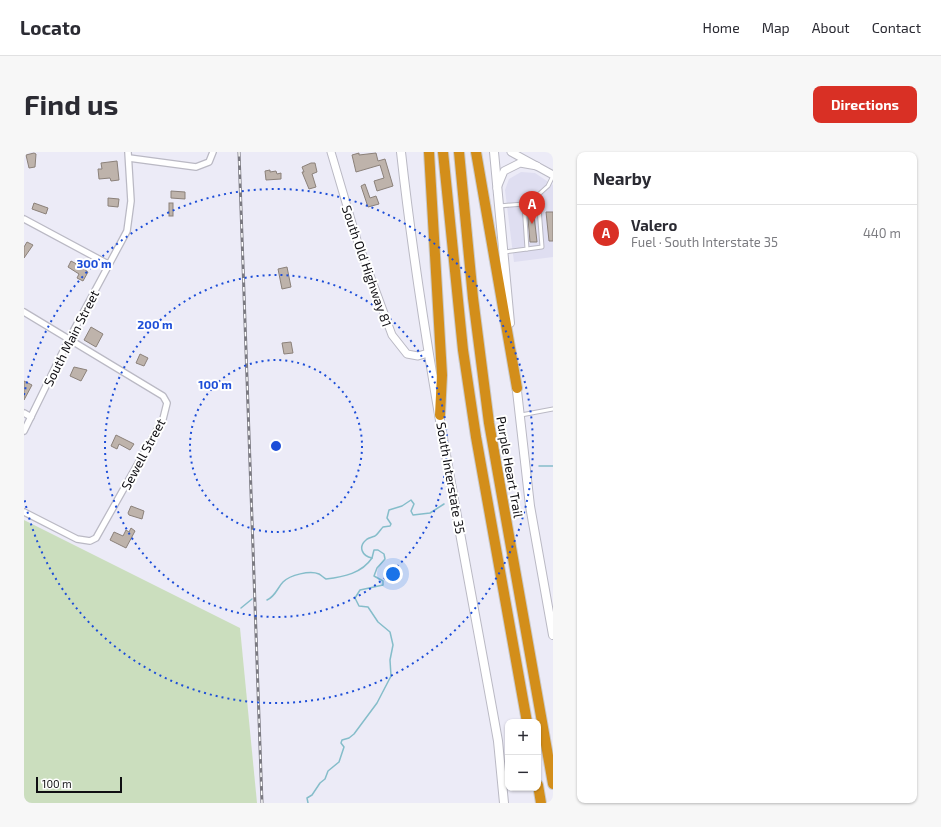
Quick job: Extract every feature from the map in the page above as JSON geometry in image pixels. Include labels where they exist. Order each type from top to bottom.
[{"type":"highway","points":[[429,152],[442,375],[440,415]]},
{"type":"highway","points":[[443,152],[460,319],[476,437],[526,719]]},
{"type":"highway","name":"Purple Heart Trail","points":[[458,152],[473,298],[489,423],[553,784]]},
{"type":"highway","points":[[476,152],[517,388]]},
{"type":"highway","points":[[539,791],[541,803]]},
{"type":"main road","name":"South Interstate 35","points":[[401,152],[410,232],[428,353],[498,741],[504,803]]},
{"type":"main road","points":[[494,152],[498,206],[521,415],[527,490],[553,634]]},
{"type":"street","points":[[129,155],[196,166],[209,162],[213,152]]},
{"type":"street","name":"South Old Highway 81","points":[[331,152],[357,240],[392,335],[407,354],[418,356],[428,353]]},
{"type":"street","points":[[511,152],[553,176]]},
{"type":"street","name":"South Main Street","points":[[24,431],[108,264],[124,240],[132,201],[129,155]]},
{"type":"street","points":[[497,188],[504,171],[520,163],[537,166]]},
{"type":"street","points":[[24,219],[108,264]]},
{"type":"street","name":"Sewell Street","points":[[24,312],[164,396],[167,403],[163,419],[96,538],[90,542],[77,539],[24,512]]},
{"type":"street","points":[[24,413],[31,417]]},
{"type":"lane","points":[[498,206],[524,204],[548,186],[553,176]]},
{"type":"lane","points":[[503,252],[542,248],[538,195]]},
{"type":"lane","points":[[524,204],[527,249]]},
{"type":"lane","points":[[521,415],[553,410]]},
{"type":"shaded area","points":[[521,172],[535,173],[553,185],[553,257],[514,262],[505,190],[509,179]]},
{"type":"green space","points":[[24,520],[240,628],[257,803],[24,803]]},
{"type":"building","points":[[359,153],[359,155],[376,153],[378,161],[385,159],[393,186],[377,191],[374,181],[384,178],[380,165],[356,172],[352,155]]},
{"type":"building","points":[[36,154],[35,167],[29,168],[26,155]]},
{"type":"building","points":[[117,161],[119,180],[111,181],[110,178],[99,179],[98,169],[102,169],[101,163]]},
{"type":"building","points":[[315,163],[317,172],[312,174],[316,187],[309,189],[302,172],[304,172],[302,167]]},
{"type":"building","points":[[270,170],[270,172],[276,171],[277,174],[281,173],[281,179],[266,180],[265,171]]},
{"type":"building","points":[[365,184],[370,198],[376,196],[379,204],[368,207],[361,186]]},
{"type":"building","points":[[171,191],[185,192],[185,199],[171,198]]},
{"type":"building","points":[[108,198],[119,199],[118,207],[108,206]]},
{"type":"building","points":[[34,203],[48,208],[46,214],[32,209]]},
{"type":"building","points":[[169,203],[173,203],[173,216],[169,216]]},
{"type":"building","points":[[533,206],[537,242],[530,242],[527,207]]},
{"type":"building","points":[[546,212],[553,212],[553,241],[549,241]]},
{"type":"building","points":[[27,242],[33,245],[24,258],[24,247]]},
{"type":"building","points":[[71,261],[86,269],[88,272],[83,281],[77,278],[79,274],[68,267]]},
{"type":"building","points":[[287,267],[291,287],[282,289],[278,269]]},
{"type":"building","points":[[91,327],[103,334],[96,347],[84,340]]},
{"type":"building","points":[[291,342],[293,353],[284,354],[282,343]]},
{"type":"building","points":[[140,354],[148,358],[144,366],[136,363]]},
{"type":"building","points":[[74,367],[87,370],[81,381],[70,376]]},
{"type":"building","points":[[24,381],[32,385],[24,400]]},
{"type":"building","points":[[116,435],[134,444],[130,450],[119,444],[117,449],[111,446]]},
{"type":"building","points":[[131,506],[144,511],[142,519],[129,515],[128,513]]},
{"type":"building","points":[[131,528],[135,531],[126,548],[110,540],[114,532],[123,536],[126,530],[129,532]]},
{"type":"waterway","points":[[539,466],[553,466]]},
{"type":"waterway","points":[[267,600],[286,579],[295,575],[315,573],[326,579],[339,577],[358,571],[372,558],[362,551],[362,545],[366,540],[375,536],[383,527],[390,526],[391,524],[387,518],[389,510],[402,506],[411,500],[414,504],[411,511],[413,515],[430,513],[444,504]]},
{"type":"waterway","points":[[308,803],[307,798],[312,795],[320,783],[325,779],[328,771],[339,762],[344,747],[341,743],[342,740],[349,738],[354,734],[377,703],[391,676],[390,660],[393,645],[390,632],[378,622],[368,607],[359,606],[355,598],[360,590],[383,585],[383,581],[374,576],[377,568],[385,559],[384,554],[378,550],[374,550],[372,558]]},
{"type":"waterway","points":[[241,608],[252,599]]},
{"type":"railway","points":[[239,152],[262,803]]},
{"type":"place","name":"Valero","points":[[532,224]]}]
